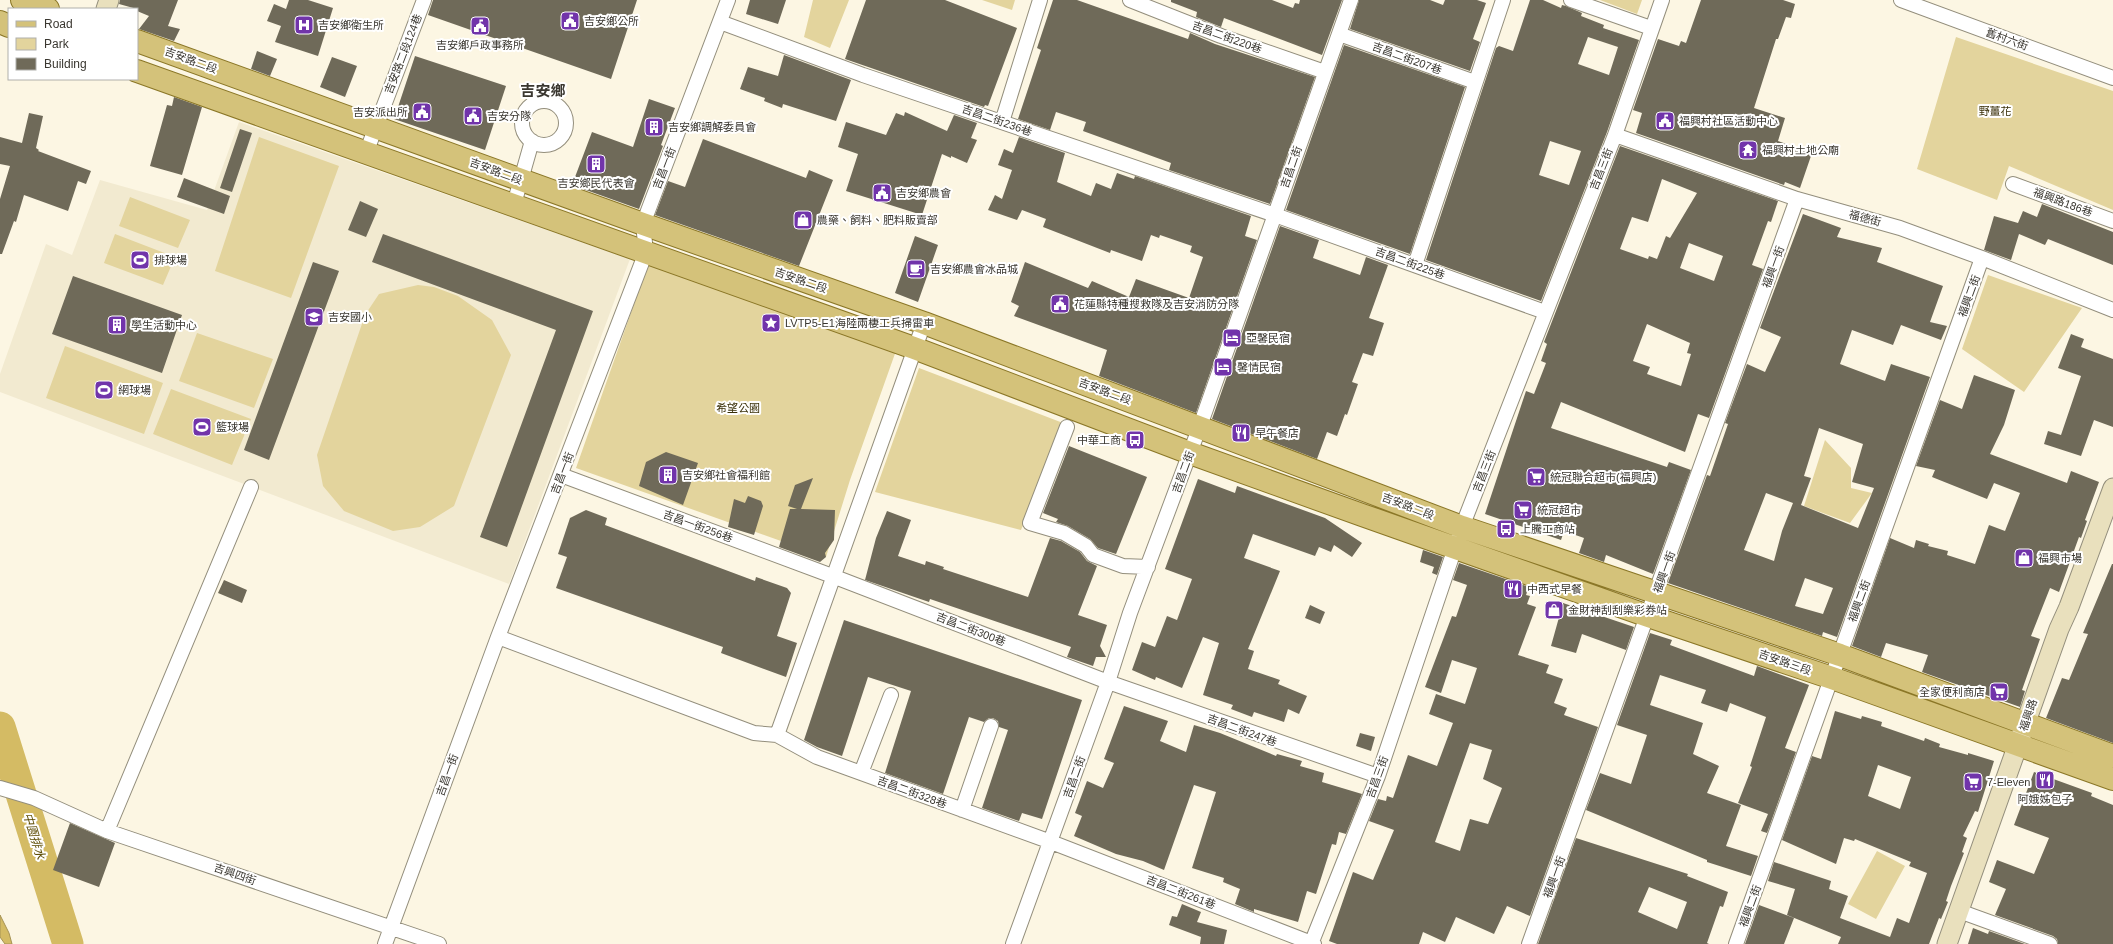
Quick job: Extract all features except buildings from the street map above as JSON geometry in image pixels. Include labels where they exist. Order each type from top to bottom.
[{"type":"main road","points":[[22,0],[45,8]]},
{"type":"main road","name":"吉安路二段","points":[[138,41],[643,224],[924,323],[1200,426],[1462,527]]},
{"type":"main road","name":"吉安路二段","points":[[138,71],[514,204],[914,348],[1190,453],[1455,548]]},
{"type":"main road","points":[[1462,527],[1840,655],[2113,756]]},
{"type":"main road","name":"吉安路三段","points":[[1455,548],[1648,616],[1832,678],[2017,746],[2113,779]]},
{"type":"street","name":"吉安路二段124巷","points":[[366,153],[424,0]]},
{"type":"street","name":"吉昌一街","points":[[385,944],[498,637],[646,252],[643,224],[728,0]]},
{"type":"street","points":[[1002,122],[1040,0]]},
{"type":"street","name":"吉昌二街220巷","points":[[1130,0],[1222,36],[1325,72]]},
{"type":"street","name":"吉昌二街","points":[[1013,944],[1200,426],[1351,0]]},
{"type":"street","points":[[1415,265],[1503,0]]},
{"type":"street","points":[[1571,0],[1651,28]]},
{"type":"street","name":"吉昌三街","points":[[1312,944],[1378,776],[1462,527],[1615,135],[1662,0]]},
{"type":"street","name":"舊村六街","points":[[1901,0],[2113,78]]},
{"type":"street","name":"吉昌二街236巷","points":[[720,22],[862,75],[1274,215]]},
{"type":"street","name":"吉昌二街207巷","points":[[1339,34],[1475,82]]},
{"type":"street","name":"福德街","points":[[1615,135],[1797,199],[1900,228],[1982,258],[2113,310]]},
{"type":"street","points":[[514,204],[532,141]]},
{"type":"street","name":"福興路186巷","points":[[2013,184],[2113,221]]},
{"type":"street","name":"福興一街","points":[[1529,944],[1657,593],[1797,199]]},
{"type":"street","name":"吉昌二街225巷","points":[[1274,215],[1545,312]]},
{"type":"street","name":"福興二街","points":[[1736,944],[1982,258]]},
{"type":"street","points":[[498,637],[754,733],[777,735],[835,577],[924,323]]},
{"type":"street","points":[[1067,427],[1030,523],[1064,533],[1086,546],[1093,555],[1122,566],[1148,567]]},
{"type":"street","name":"吉昌一街256巷","points":[[561,475],[835,577]]},
{"type":"street","points":[[107,830],[251,487]]},
{"type":"street","name":"福興路","points":[[1948,944],[2024,724],[2113,488]]},
{"type":"street","name":"吉昌二街300巷","points":[[835,577],[1108,682]]},
{"type":"street","name":"吉昌二街247巷","points":[[1108,682],[1378,776]]},
{"type":"street","points":[[861,773],[891,695]]},
{"type":"street","points":[[962,810],[991,726]]},
{"type":"street","name":"吉昌二街328巷","points":[[777,735],[816,757],[1051,842]]},
{"type":"street","name":"吉興四街","points":[[0,788],[34,798],[107,830],[439,944]]},
{"type":"street","name":"吉昌二街261巷","points":[[1051,842],[1312,944]]},
{"type":"street","points":[[1959,910],[2050,944]]},
{"type":"shaded area","name":"吉安國小","points":[[239,122],[630,259],[509,584],[0,392],[0,374],[46,244],[72,255],[100,180],[207,210]]},
{"type":"shaded area","points":[[0,915],[9,933],[12,944],[5,944],[0,937]]},
{"type":"green space","points":[[813,0],[849,0],[830,48],[804,37]]},
{"type":"green space","points":[[982,0],[1015,0],[1012,10]]},
{"type":"green space","points":[[1600,0],[1642,0],[1637,14]]},
{"type":"green space","name":"野薑花","points":[[1956,37],[2113,91],[2113,210],[2009,166],[1997,200],[1917,169]]},
{"type":"green space","points":[[259,137],[339,166],[291,298],[215,271]]},
{"type":"green space","name":"排球場","points":[[130,197],[190,220],[178,248],[119,226]]},
{"type":"green space","name":"排球場","points":[[115,234],[175,257],[163,285],[104,263]]},
{"type":"green space","name":"希望公園","points":[[650,259],[897,348],[850,480],[826,557],[576,468]]},
{"type":"green space","points":[[1988,275],[2082,308],[2024,392],[1962,349]]},
{"type":"green space","points":[[418,285],[434,287],[458,296],[492,320],[511,355],[454,506],[420,527],[393,531],[344,511],[323,486],[317,455],[365,315],[379,294]]},
{"type":"green space","points":[[197,333],[273,359],[254,408],[179,381]]},
{"type":"green space","name":"網球場","points":[[65,346],[163,383],[144,434],[46,398]]},
{"type":"green space","points":[[919,368],[1063,423],[1021,530],[875,492]]},
{"type":"green space","name":"籃球場","points":[[171,389],[251,419],[232,465],[153,434]]},
{"type":"green space","points":[[1825,440],[1851,468],[1851,488],[1872,493],[1850,523],[1804,506]]},
{"type":"green space","points":[[1877,851],[1905,866],[1876,919],[1848,904]]},
{"type":"waterway","name":"中園排水","points":[[0,727],[68,944]]},
{"type":"place","name":"吉安鄉公所","points":[[570,21]]},
{"type":"place","name":"吉安鄉衛生所","points":[[304,25]]},
{"type":"place","name":"吉安鄉戶政事務所","points":[[480,26]]},
{"type":"place","name":"吉安派出所","points":[[422,112]]},
{"type":"place","name":"吉安分隊","points":[[473,116]]},
{"type":"place","name":"福興村社區活動中心","points":[[1665,121]]},
{"type":"place","name":"吉安鄉調解委員會","points":[[654,127]]},
{"type":"place","name":"福興村土地公廟","points":[[1748,150]]},
{"type":"place","name":"吉安鄉民代表會","points":[[596,164]]},
{"type":"place","name":"吉安鄉農會","points":[[882,193]]},
{"type":"place","name":"農藥、飼料、肥料販賣部","points":[[803,220]]},
{"type":"place","name":"排球場","points":[[140,260]]},
{"type":"place","name":"吉安鄉農會冰品城","points":[[916,269]]},
{"type":"place","name":"花蓮縣特種搜救隊及吉安消防分隊","points":[[1060,304]]},
{"type":"place","name":"吉安國小","points":[[314,317]]},
{"type":"place","name":"LVTP5-E1海陸兩棲工兵掃雷車","points":[[771,323]]},
{"type":"place","name":"學生活動中心","points":[[117,325]]},
{"type":"place","name":"亞馨民宿","points":[[1232,338]]},
{"type":"place","name":"馨情民宿","points":[[1223,367]]},
{"type":"place","name":"網球場","points":[[104,390]]},
{"type":"place","name":"籃球場","points":[[202,427]]},
{"type":"place","name":"早午餐店","points":[[1241,433]]},
{"type":"place","name":"中華工商","points":[[1135,440]]},
{"type":"place","name":"吉安鄉社會福利館","points":[[668,475]]},
{"type":"place","name":"統冠聯合超市(福興店)","points":[[1536,477]]},
{"type":"place","name":"統冠超市","points":[[1523,510]]},
{"type":"place","name":"上騰工商站","points":[[1506,529]]},
{"type":"place","name":"福興市場","points":[[2024,558]]},
{"type":"place","name":"中西式早餐","points":[[1513,589]]},
{"type":"place","name":"金財神刮刮樂彩券站","points":[[1554,610]]},
{"type":"place","name":"全家便利商店","points":[[1999,692]]},
{"type":"place","name":"阿娥姊包子","points":[[2045,780]]},
{"type":"place","name":"7-Eleven","points":[[1973,782]]},
{"type":"district","name":"吉安鄉","points":[[543,90]]}]
